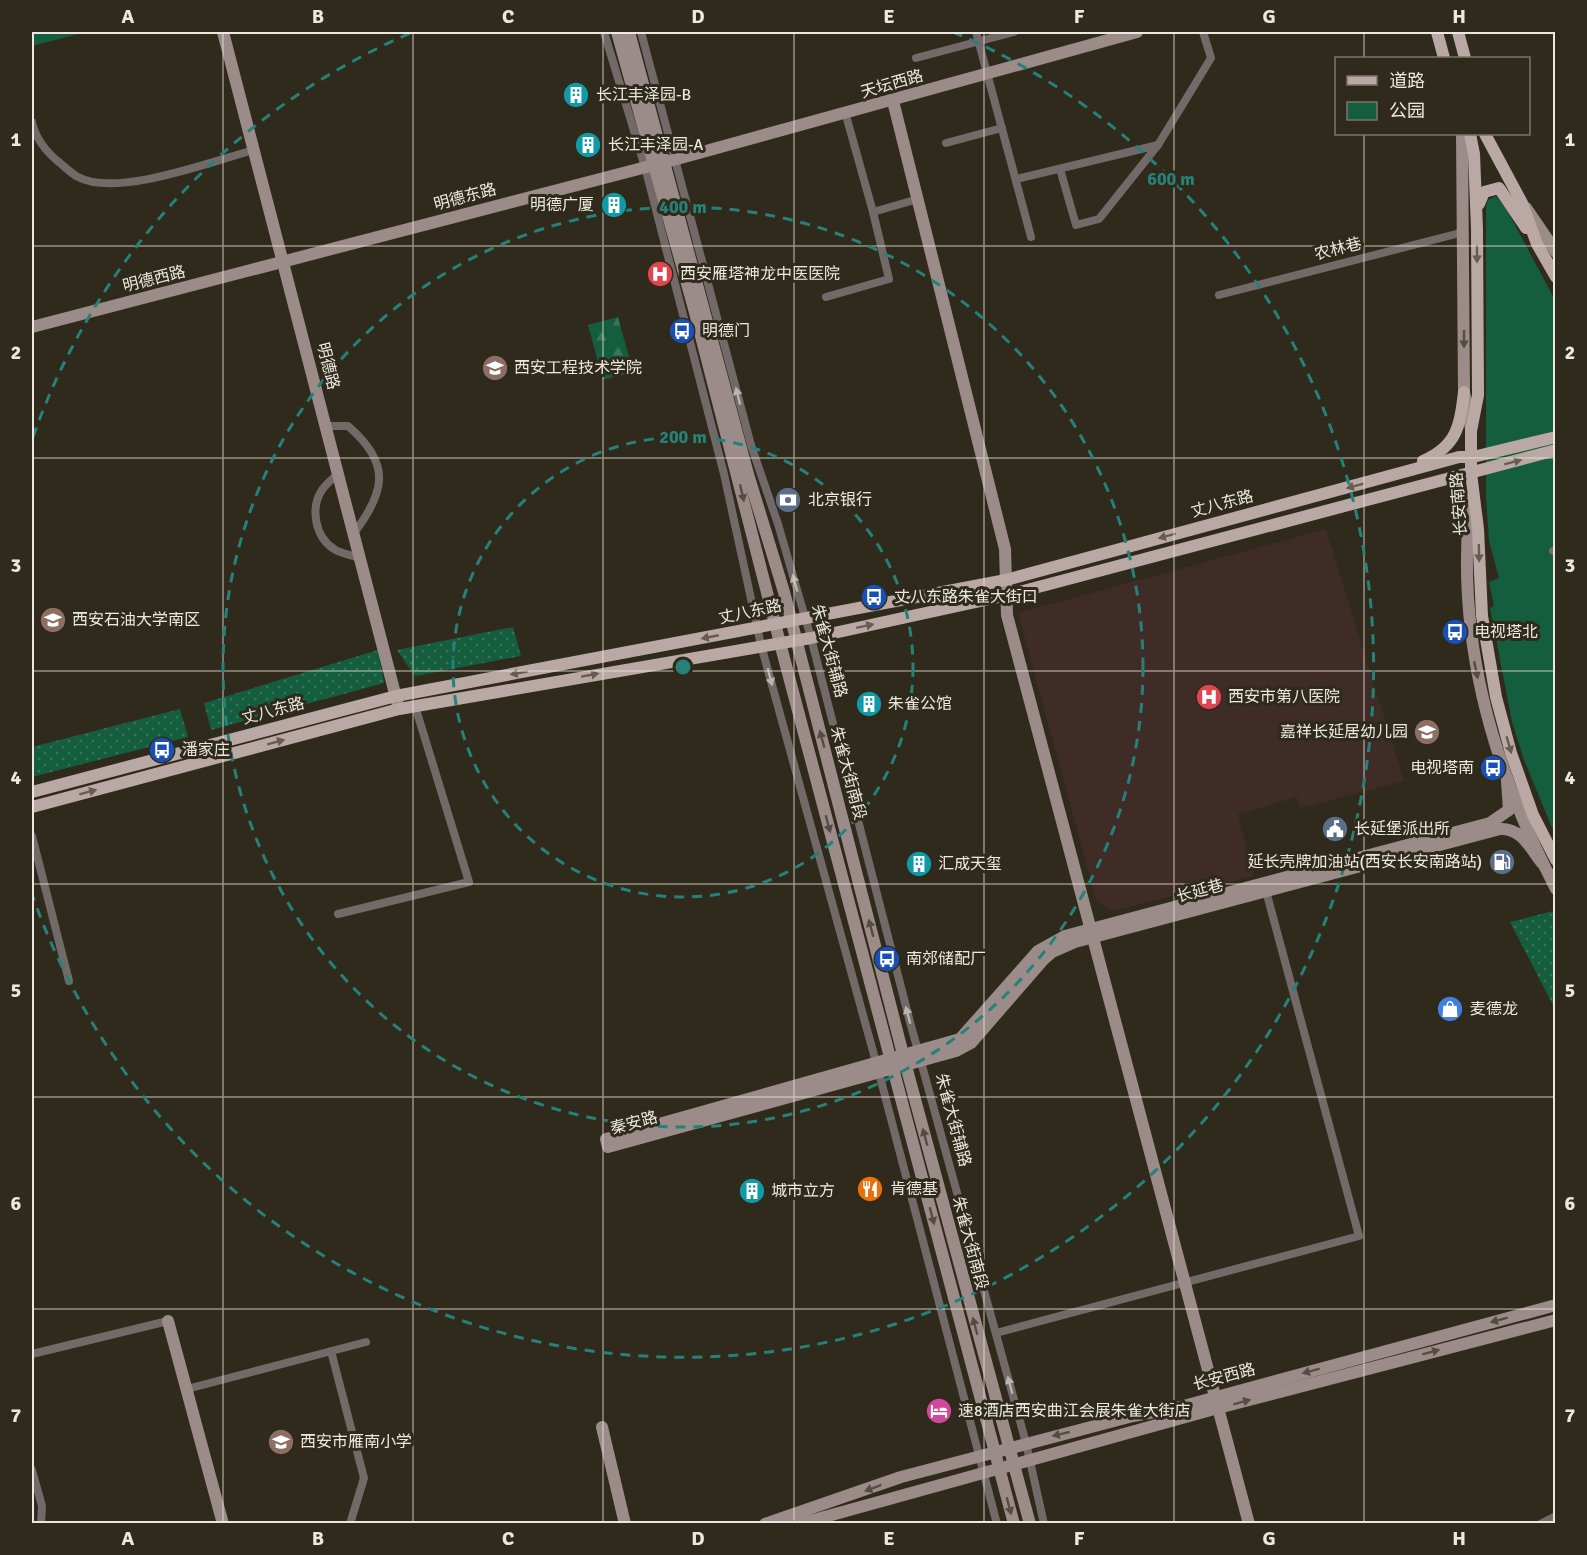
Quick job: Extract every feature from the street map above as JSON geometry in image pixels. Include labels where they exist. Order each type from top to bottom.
[{"type":"main road","name":"明德路","points":[[223,32],[399,709]]},
{"type":"main road","name":"朱雀大街南段","points":[[617,32],[660,163],[796,640],[905,1061],[1002,1450],[1000,1469],[1014,1524]]},
{"type":"main road","name":"朱雀大街南段","points":[[629,32],[780,643],[891,1065],[1002,1450],[1015,1465],[1030,1524]]},
{"type":"main road","name":"天坛西路","points":[[660,163],[893,101],[1137,32]]},
{"type":"main road","points":[[1437,32],[1444,57]]},
{"type":"main road","points":[[1458,32],[1465,57]]},
{"type":"main road","points":[[893,101],[1005,549],[1007,615],[1187,1282],[1249,1524]]},
{"type":"main road","points":[[1390,476],[1445,449],[1460,423],[1464,392],[1462,135]]},
{"type":"main road","name":"长安南路","points":[[1470,135],[1477,215],[1478,395],[1471,431],[1472,480],[1478,530],[1482,616],[1496,697],[1520,780],[1533,815],[1556,860]]},
{"type":"main road","points":[[1486,135],[1522,202],[1556,252]]},
{"type":"main road","name":"明德东路","points":[[284,262],[660,163]]},
{"type":"main road","points":[[1477,215],[1484,192],[1499,188],[1556,277]]},
{"type":"main road","points":[[1522,202],[1537,244]]},
{"type":"main road","name":"明德西路","points":[[32,327],[284,262]]},
{"type":"main road","points":[[1464,392],[1471,431]]},
{"type":"main road","name":"丈八东路","points":[[32,792],[396,696],[1006,580],[1459,457],[1473,457],[1556,437]]},
{"type":"main road","name":"丈八东路","points":[[32,807],[399,709],[811,638],[1008,595],[1472,480],[1556,450]]},
{"type":"main road","points":[[1472,480],[1465,568],[1471,639],[1485,707],[1507,780],[1542,863],[1556,889]]},
{"type":"main road","name":"长延巷","points":[[1092,933],[1490,823],[1509,810],[1507,780]]},
{"type":"main road","name":"长延巷","points":[[891,1065],[920,1057],[960,1039],[1038,951],[1065,936],[1092,933],[1266,891],[1500,829],[1511,829],[1520,834],[1542,863]]},
{"type":"main road","name":"秦安路","points":[[877,1069],[606,1139],[608,1147],[891,1065]]},
{"type":"main road","name":"长安西路","points":[[799,1524],[1015,1465],[1217,1402],[1556,1305]]},
{"type":"main road","name":"长安西路","points":[[765,1524],[901,1477],[1026,1443],[1217,1402],[1556,1320]]},
{"type":"main road","points":[[168,1321],[223,1524]]},
{"type":"main road","points":[[602,1427],[626,1524]]},
{"type":"street","name":"朱雀大街辅路","points":[[604,32],[660,163],[778,524],[811,638],[920,1057],[1026,1443],[1044,1524]]},
{"type":"street","name":"朱雀大街辅路","points":[[641,32],[660,163],[761,645],[877,1069],[997,1524]]},
{"type":"street","points":[[976,32],[1031,237]]},
{"type":"street","points":[[916,58],[1014,32]]},
{"type":"street","points":[[1060,168],[1076,225],[1099,219],[1158,145],[1211,58],[1203,32]]},
{"type":"street","points":[[826,297],[889,279],[847,119]]},
{"type":"street","points":[[32,122],[43,148],[79,178],[111,184],[140,182],[254,150]]},
{"type":"street","points":[[946,143],[1002,128]]},
{"type":"street","points":[[1016,180],[1158,145]]},
{"type":"street","points":[[873,212],[918,199]]},
{"type":"street","name":"农林巷","points":[[1219,296],[1464,232]]},
{"type":"street","points":[[326,426],[348,426],[366,441],[376,461],[380,482],[376,501],[354,533]]},
{"type":"street","points":[[339,473],[322,490],[315,507],[316,522],[321,535],[333,549],[360,558]]},
{"type":"street","points":[[338,914],[469,882],[415,706]]},
{"type":"street","points":[[32,836],[69,981]]},
{"type":"street","points":[[996,1334],[1359,1236],[1266,891]]},
{"type":"street","points":[[32,1354],[168,1321]]},
{"type":"street","points":[[187,1389],[366,1342]]},
{"type":"street","points":[[331,1351],[364,1478],[350,1524]]},
{"type":"street","points":[[32,1470],[42,1506],[41,1524]]},
{"type":"street","points":[[1540,1524],[1556,1516]]},
{"type":"shaded area","name":"西安市第八医院","points":[[1326,529],[1404,781],[1300,808],[1297,797],[1238,814],[1254,876],[1112,911],[1096,900],[1018,613]]},
{"type":"green space","points":[[32,32],[86,32],[32,46]]},
{"type":"green space","points":[[1496,196],[1507,210],[1555,300],[1555,835],[1524,760],[1512,722],[1490,608],[1494,606],[1489,582],[1499,578],[1489,541],[1486,498],[1486,206],[1488,200]]},
{"type":"green space","points":[[618,317],[633,372],[603,380],[588,325]]},
{"type":"green space","points":[[513,627],[521,656],[415,676],[397,650]]},
{"type":"green space","points":[[378,650],[384,683],[211,730],[204,703]]},
{"type":"green space","points":[[180,709],[188,737],[32,777],[32,747]]},
{"type":"green space","points":[[1553,911],[1556,916],[1555,1009],[1510,922]]},
{"type":"place","name":"长江丰泽园-B","points":[[576,95]]},
{"type":"place","name":"长江丰泽园-A","points":[[588,145]]},
{"type":"place","name":"明德广厦","points":[[614,205]]},
{"type":"place","name":"西安雁塔神龙中医医院","points":[[660,274]]},
{"type":"place","name":"明德门","points":[[682,331]]},
{"type":"place","name":"西安工程技术学院","points":[[495,368]]},
{"type":"place","name":"北京银行","points":[[788,500]]},
{"type":"place","name":"丈八东路朱雀大街口","points":[[874,597]]},
{"type":"place","name":"西安石油大学南区","points":[[53,620]]},
{"type":"place","name":"电视塔北","points":[[1455,632]]},
{"type":"place","name":"西安市第八医院","points":[[1209,697]]},
{"type":"place","name":"朱雀公馆","points":[[869,704]]},
{"type":"place","name":"嘉祥长延居幼儿园","points":[[1427,732]]},
{"type":"place","name":"潘家庄","points":[[162,750]]},
{"type":"place","name":"电视塔南","points":[[1493,768]]},
{"type":"place","name":"长延堡派出所","points":[[1335,829]]},
{"type":"place","name":"延长壳牌加油站(西安长安南路站)","points":[[1502,862]]},
{"type":"place","name":"汇成天玺","points":[[919,864]]},
{"type":"place","name":"南郊储配厂","points":[[887,959]]},
{"type":"place","name":"麦德龙","points":[[1450,1009]]},
{"type":"place","name":"肯德基","points":[[870,1189]]},
{"type":"place","name":"城市立方","points":[[752,1191]]},
{"type":"place","name":"速8酒店西安曲江会展朱雀大街店","points":[[939,1411]]},
{"type":"place","name":"西安市雁南小学","points":[[281,1442]]}]
